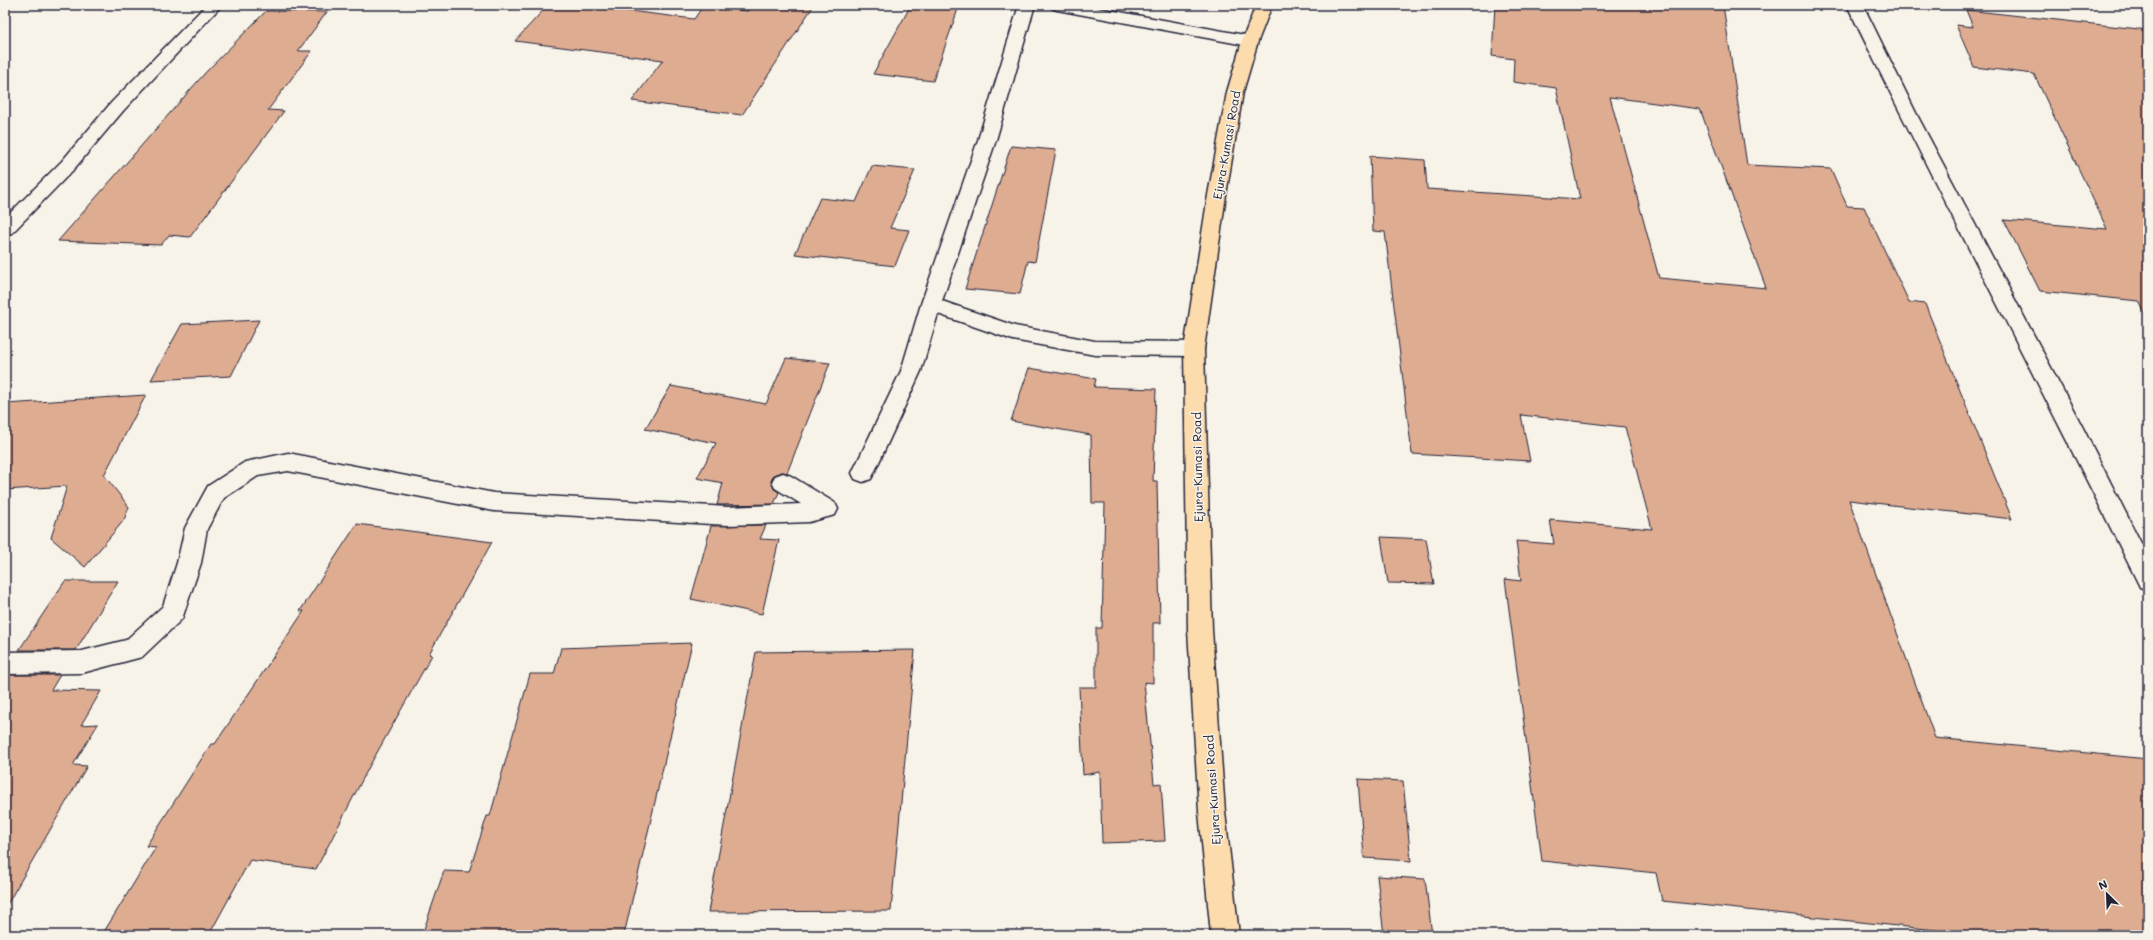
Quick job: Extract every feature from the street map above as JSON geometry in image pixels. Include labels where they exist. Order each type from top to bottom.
[{"type":"main road","name":"Ejura-Kumasi Road","points":[[1225,935],[1212,812],[1200,630],[1194,349],[1217,195],[1235,92],[1250,41],[1264,5]]},
{"type":"street","points":[[5,229],[68,165],[117,107],[214,5]]},
{"type":"street","points":[[862,473],[911,371],[987,140],[1027,5]]},
{"type":"street","points":[[1057,5],[1250,41]]},
{"type":"street","points":[[1855,5],[1908,113],[2071,426],[2148,580]]},
{"type":"street","points":[[932,304],[1014,333],[1095,348],[1194,349]]},
{"type":"street","points":[[5,662],[82,662],[133,650],[173,612],[189,563],[196,528],[216,492],[253,468],[288,462],[494,502],[728,516],[809,513],[827,509],[783,482]]},
{"type":"building","points":[[548,5],[581,5],[694,19],[703,6],[748,11],[748,5],[814,5],[742,115],[632,101],[663,60],[515,41]]},
{"type":"building","points":[[911,5],[958,9],[933,81],[873,74]]},
{"type":"building","points":[[1495,5],[1723,5],[1747,165],[1831,169],[1847,206],[1864,207],[1909,302],[1925,304],[2012,519],[1849,500],[1935,738],[2148,759],[2148,935],[1983,935],[1662,901],[1656,873],[1542,861],[1505,579],[1521,581],[1516,541],[1554,544],[1550,520],[1652,529],[1625,427],[1521,415],[1530,461],[1412,454],[1385,232],[1373,231],[1370,156],[1425,160],[1427,189],[1580,199],[1556,88],[1513,82],[1514,59],[1492,56]],"holes":[[[1610,97],[1700,109],[1766,288],[1659,278]]]},
{"type":"building","points":[[1966,10],[2148,30],[2148,320],[2139,301],[2040,291],[2004,220],[2107,229],[2034,74],[1974,67],[1956,25],[1973,27]]},
{"type":"building","points":[[266,11],[327,12],[298,51],[312,51],[268,110],[284,111],[190,237],[169,235],[161,245],[58,241],[205,73]]},
{"type":"building","points":[[1011,146],[1056,150],[1035,262],[1028,261],[1020,294],[965,289]]},
{"type":"building","points":[[872,166],[915,170],[890,228],[909,230],[895,266],[795,254],[820,198],[856,202]]},
{"type":"building","points":[[259,320],[231,376],[151,380],[182,324]]},
{"type":"building","points":[[786,358],[830,363],[787,473],[782,472],[774,475],[771,481],[774,489],[779,492],[774,504],[717,505],[723,483],[697,478],[716,443],[645,429],[671,386],[766,404]]},
{"type":"building","points":[[1029,368],[1096,379],[1094,387],[1156,389],[1153,481],[1157,481],[1160,623],[1153,623],[1153,683],[1144,682],[1154,784],[1161,783],[1165,841],[1102,843],[1100,772],[1083,775],[1079,687],[1096,687],[1096,628],[1102,628],[1105,503],[1092,503],[1091,435],[1011,421]]},
{"type":"building","points":[[146,395],[104,475],[129,507],[124,520],[85,567],[51,538],[67,486],[5,490],[5,404]]},
{"type":"building","points":[[357,524],[492,542],[429,654],[432,655],[370,765],[316,869],[250,860],[209,935],[102,935],[156,847],[146,846],[211,744],[215,744],[304,611],[300,611]]},
{"type":"building","points":[[766,525],[760,539],[779,540],[762,614],[691,599],[711,526]]},
{"type":"building","points":[[1381,537],[1426,539],[1434,584],[1388,583]]},
{"type":"building","points":[[65,581],[118,581],[76,650],[19,650]]},
{"type":"building","points":[[692,643],[624,935],[422,935],[444,871],[469,872],[487,816],[490,816],[530,674],[554,674],[561,648]]},
{"type":"building","points":[[915,650],[891,911],[708,912],[756,652]]},
{"type":"building","points":[[5,675],[60,675],[51,690],[101,691],[81,725],[98,724],[73,765],[87,766],[5,908]]},
{"type":"building","points":[[1358,779],[1403,781],[1411,861],[1364,858]]},
{"type":"building","points":[[1377,876],[1425,879],[1432,935],[1384,935]]}]
